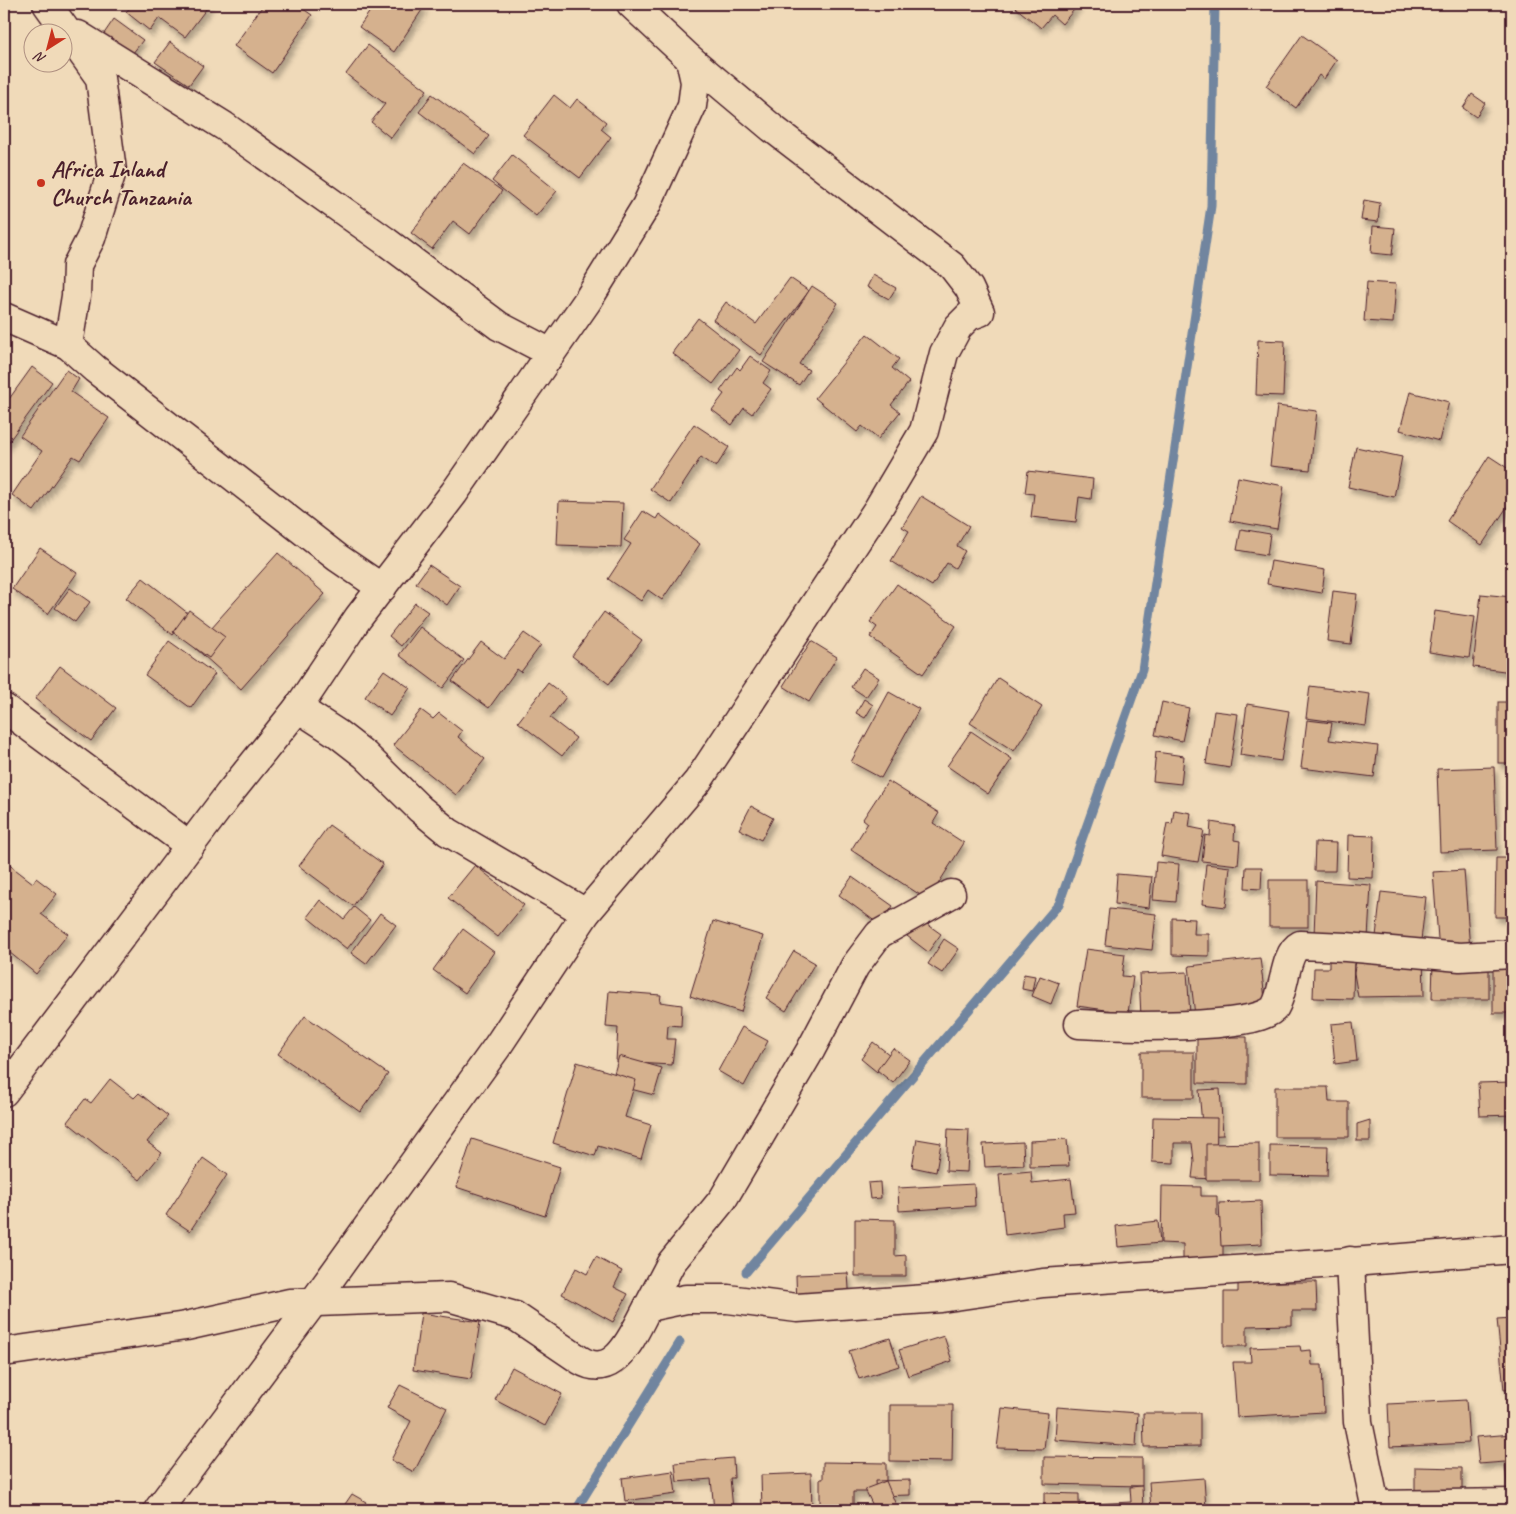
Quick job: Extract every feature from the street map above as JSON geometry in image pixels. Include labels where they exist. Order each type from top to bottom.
[{"type":"street","points":[[158,1510],[312,1304],[497,1047],[586,913],[698,781],[879,507],[924,431],[944,353],[958,327],[969,316],[980,312],[969,288],[952,266],[772,128],[690,59],[631,4]]},
{"type":"street","points":[[53,13],[224,126],[384,240],[499,326],[551,353]]},
{"type":"street","points":[[53,13],[92,64],[100,78],[112,171],[91,238],[77,266],[76,296],[68,345]]},
{"type":"street","points":[[4,1092],[190,846],[298,708],[358,618],[454,494],[588,300],[646,206],[692,106],[695,82],[690,59]]},
{"type":"street","points":[[4,317],[68,345],[95,369],[338,558],[382,588]]},
{"type":"street","points":[[4,708],[190,846]]},
{"type":"street","points":[[298,708],[365,755],[420,809],[448,832],[586,913]]},
{"type":"street","points":[[4,1352],[186,1326],[290,1303],[312,1304],[449,1297],[515,1316],[590,1366],[608,1364],[618,1358],[648,1307],[670,1263],[723,1199],[810,1051],[855,966],[879,934],[951,894]]},
{"type":"street","points":[[1079,1024],[1136,1027],[1211,1024],[1263,1017],[1274,1010],[1279,999],[1291,953],[1300,945],[1460,957],[1512,954]]},
{"type":"street","points":[[648,1307],[686,1299],[728,1299],[797,1308],[941,1298],[1043,1283],[1512,1248]]},
{"type":"street","points":[[1350,1261],[1358,1422],[1376,1508],[1512,1504]]},
{"type":"building","points":[[133,4],[210,4],[185,37],[159,18],[150,31],[126,12]]},
{"type":"building","points":[[264,4],[296,4],[312,15],[272,73],[234,46]]},
{"type":"building","points":[[375,4],[420,4],[424,7],[394,52],[359,27]]},
{"type":"building","points":[[1011,4],[1079,4],[1062,24],[1052,15],[1041,28]]},
{"type":"building","points":[[114,19],[143,40],[129,58],[101,38]]},
{"type":"building","points":[[1302,35],[1337,60],[1324,79],[1319,75],[1296,108],[1266,86]]},
{"type":"building","points":[[170,42],[203,66],[189,85],[155,62]]},
{"type":"building","points":[[368,45],[427,90],[391,138],[371,122],[385,104],[346,74]]},
{"type":"building","points":[[432,94],[489,136],[475,154],[419,112]]},
{"type":"building","points":[[1472,94],[1485,103],[1476,117],[1463,108]]},
{"type":"building","points":[[554,95],[570,108],[577,99],[606,122],[601,129],[611,137],[580,178],[523,135]]},
{"type":"building","points":[[512,155],[557,191],[536,216],[492,181]]},
{"type":"building","points":[[463,163],[502,191],[470,234],[453,221],[432,249],[411,233]]},
{"type":"building","points":[[1364,200],[1380,203],[1378,222],[1361,220]]},
{"type":"building","points":[[1373,226],[1395,228],[1392,255],[1371,253]]},
{"type":"building","points":[[873,275],[896,288],[889,299],[867,287]]},
{"type":"building","points":[[790,278],[809,291],[761,355],[713,320],[726,302],[756,324]]},
{"type":"building","points":[[1367,282],[1396,284],[1393,323],[1364,321]]},
{"type":"building","points":[[812,286],[838,303],[799,364],[809,370],[799,385],[763,362]]},
{"type":"building","points":[[698,318],[739,350],[713,384],[672,353]]},
{"type":"building","points":[[867,334],[899,359],[892,368],[909,382],[891,405],[900,412],[878,439],[862,426],[857,432],[815,398]]},
{"type":"building","points":[[1258,340],[1285,341],[1283,396],[1256,395]]},
{"type":"building","points":[[750,356],[771,371],[763,383],[771,389],[752,414],[744,408],[732,425],[712,410],[724,394],[720,391],[737,367],[740,370]]},
{"type":"building","points":[[32,367],[52,382],[4,448],[4,406]]},
{"type":"building","points":[[66,370],[79,379],[71,392],[109,418],[80,460],[73,456],[34,511],[12,495],[42,451],[20,436]]},
{"type":"building","points":[[1410,392],[1449,402],[1439,441],[1400,430]]},
{"type":"building","points":[[1277,406],[1317,411],[1310,470],[1270,466]]},
{"type":"building","points":[[694,424],[729,447],[716,467],[701,457],[671,503],[650,489]]},
{"type":"building","points":[[1356,447],[1402,457],[1394,497],[1348,487]]},
{"type":"building","points":[[1489,456],[1512,471],[1512,506],[1509,504],[1482,545],[1447,521]]},
{"type":"building","points":[[1028,471],[1093,479],[1091,499],[1079,497],[1076,522],[1031,517],[1034,494],[1025,493]]},
{"type":"building","points":[[1238,477],[1284,486],[1277,529],[1230,521]]},
{"type":"building","points":[[921,496],[969,526],[957,546],[965,551],[955,568],[947,563],[932,586],[891,561],[909,531],[902,527]]},
{"type":"building","points":[[559,501],[623,503],[621,547],[557,545]]},
{"type":"building","points":[[643,511],[656,519],[659,514],[700,544],[662,600],[648,590],[641,601],[608,579],[631,544],[624,540]]},
{"type":"building","points":[[1241,529],[1270,534],[1267,555],[1237,550]]},
{"type":"building","points":[[40,548],[77,573],[48,614],[12,589]]},
{"type":"building","points":[[278,553],[325,594],[241,689],[194,647]]},
{"type":"building","points":[[1271,561],[1325,570],[1322,593],[1267,584]]},
{"type":"building","points":[[429,565],[460,586],[447,605],[416,583]]},
{"type":"building","points":[[143,578],[189,614],[173,635],[126,598]]},
{"type":"building","points":[[897,584],[956,626],[923,674],[870,637],[877,627],[870,622]]},
{"type":"building","points":[[70,588],[90,602],[75,622],[55,608]]},
{"type":"building","points":[[1333,591],[1357,594],[1351,644],[1327,641]]},
{"type":"building","points":[[1481,594],[1512,597],[1512,672],[1473,667]]},
{"type":"building","points":[[415,603],[428,612],[401,646],[389,636]]},
{"type":"building","points":[[189,610],[225,637],[209,658],[173,632]]},
{"type":"building","points":[[1435,611],[1475,617],[1469,658],[1429,652]]},
{"type":"building","points":[[604,612],[642,640],[609,684],[572,656]]},
{"type":"building","points":[[420,627],[464,660],[443,688],[399,655]]},
{"type":"building","points":[[524,633],[541,645],[521,672],[517,669],[489,708],[452,681],[481,642],[504,659]]},
{"type":"building","points":[[169,641],[215,674],[191,708],[145,675]]},
{"type":"building","points":[[811,641],[837,657],[809,702],[783,686]]},
{"type":"building","points":[[60,666],[116,708],[91,741],[35,699]]},
{"type":"building","points":[[863,668],[879,678],[866,697],[851,687]]},
{"type":"building","points":[[384,670],[410,688],[390,716],[365,697]]},
{"type":"building","points":[[998,678],[1042,707],[1014,751],[970,723]]},
{"type":"building","points":[[548,683],[566,697],[550,718],[576,738],[562,756],[518,722]]},
{"type":"building","points":[[1310,686],[1370,694],[1366,726],[1306,718]]},
{"type":"building","points":[[889,692],[919,709],[881,778],[851,762]]},
{"type":"building","points":[[864,699],[873,705],[865,718],[856,713]]},
{"type":"building","points":[[1162,702],[1189,708],[1182,741],[1155,735]]},
{"type":"building","points":[[1498,702],[1512,702],[1512,763],[1498,763]]},
{"type":"building","points":[[1247,704],[1289,711],[1281,761],[1240,755]]},
{"type":"building","points":[[421,710],[433,719],[439,713],[462,731],[458,737],[485,759],[456,795],[393,745]]},
{"type":"building","points":[[1214,711],[1238,714],[1230,768],[1206,764]]},
{"type":"building","points":[[1307,720],[1332,723],[1329,740],[1378,746],[1374,777],[1301,768]]},
{"type":"building","points":[[971,731],[1012,759],[988,794],[947,766]]},
{"type":"building","points":[[1156,752],[1184,756],[1181,784],[1153,781]]},
{"type":"building","points":[[1494,767],[1497,850],[1440,852],[1437,769]]},
{"type":"building","points":[[888,781],[939,813],[933,823],[964,843],[928,900],[851,850],[868,823],[863,819]]},
{"type":"building","points":[[1508,781],[1512,781],[1512,848],[1510,848]]},
{"type":"building","points":[[751,806],[773,818],[761,840],[739,829]]},
{"type":"building","points":[[1174,810],[1191,813],[1189,827],[1204,830],[1198,862],[1161,856],[1167,823],[1172,824]]},
{"type":"building","points":[[1211,822],[1235,826],[1234,840],[1240,841],[1238,865],[1202,861],[1205,835],[1210,836]]},
{"type":"building","points":[[329,825],[383,864],[353,906],[299,866]]},
{"type":"building","points":[[1348,835],[1374,836],[1373,878],[1347,877]]},
{"type":"building","points":[[1315,842],[1336,843],[1335,871],[1314,871]]},
{"type":"building","points":[[1496,858],[1512,858],[1512,917],[1495,917]]},
{"type":"building","points":[[1156,862],[1179,864],[1176,902],[1153,900]]},
{"type":"building","points":[[7,863],[33,883],[36,878],[57,894],[41,914],[68,934],[36,974],[4,948],[4,867]]},
{"type":"building","points":[[1206,864],[1230,867],[1226,907],[1202,904]]},
{"type":"building","points":[[475,865],[524,905],[498,937],[448,898]]},
{"type":"building","points":[[1246,867],[1262,867],[1261,889],[1245,888]]},
{"type":"building","points":[[1464,870],[1470,950],[1439,952],[1433,872]]},
{"type":"building","points":[[1117,874],[1152,877],[1149,908],[1115,904]]},
{"type":"building","points":[[852,877],[893,906],[880,925],[839,895]]},
{"type":"building","points":[[1269,880],[1308,880],[1308,927],[1269,927]]},
{"type":"building","points":[[1316,881],[1371,885],[1368,938],[1314,935]]},
{"type":"building","points":[[1381,892],[1426,897],[1420,949],[1375,945]]},
{"type":"building","points":[[320,900],[344,919],[354,907],[370,920],[347,949],[307,917]]},
{"type":"building","points":[[1109,909],[1156,914],[1152,950],[1105,945]]},
{"type":"building","points":[[380,913],[396,925],[366,964],[351,953]]},
{"type":"building","points":[[1172,918],[1195,919],[1194,934],[1209,934],[1209,956],[1172,955]]},
{"type":"building","points":[[920,919],[941,934],[928,952],[907,936]]},
{"type":"building","points":[[713,921],[763,936],[741,1012],[690,996]]},
{"type":"building","points":[[463,929],[494,952],[465,993],[433,970]]},
{"type":"building","points":[[944,939],[959,949],[942,973],[928,964]]},
{"type":"building","points":[[1086,949],[1125,954],[1122,976],[1133,977],[1128,1013],[1077,1006]]},
{"type":"building","points":[[794,951],[815,963],[786,1011],[766,998]]},
{"type":"building","points":[[1329,951],[1354,952],[1353,999],[1313,998],[1314,968],[1329,968]]},
{"type":"building","points":[[1423,954],[1424,996],[1358,997],[1354,973],[1357,955]]},
{"type":"building","points":[[1260,958],[1266,1007],[1195,1015],[1189,966]]},
{"type":"building","points":[[1433,961],[1489,962],[1489,999],[1432,999]]},
{"type":"building","points":[[1493,966],[1512,966],[1512,1013],[1493,1013]]},
{"type":"building","points":[[1187,972],[1190,1014],[1141,1017],[1139,974]]},
{"type":"building","points":[[1024,974],[1035,976],[1032,991],[1022,989]]},
{"type":"building","points":[[1040,976],[1059,983],[1051,1004],[1032,996]]},
{"type":"building","points":[[609,991],[661,995],[660,1002],[682,1005],[681,1026],[668,1025],[667,1039],[675,1039],[672,1065],[616,1062],[618,1028],[606,1027]]},
{"type":"building","points":[[305,1016],[388,1074],[360,1112],[278,1054]]},
{"type":"building","points":[[1353,1022],[1357,1061],[1335,1064],[1331,1024]]},
{"type":"building","points":[[742,1027],[768,1041],[744,1086],[718,1071]]},
{"type":"building","points":[[1197,1037],[1247,1037],[1247,1084],[1197,1083]]},
{"type":"building","points":[[873,1042],[890,1055],[877,1072],[861,1059]]},
{"type":"building","points":[[893,1048],[910,1060],[893,1083],[877,1070]]},
{"type":"building","points":[[1141,1052],[1194,1052],[1194,1098],[1141,1098]]},
{"type":"building","points":[[619,1056],[662,1068],[654,1095],[611,1084]]},
{"type":"building","points":[[577,1062],[636,1080],[625,1117],[651,1125],[641,1159],[598,1146],[595,1156],[553,1143]]},
{"type":"building","points":[[110,1079],[134,1098],[139,1093],[168,1116],[147,1142],[162,1153],[140,1180],[67,1122],[85,1099],[91,1103]]},
{"type":"building","points":[[1512,1082],[1512,1115],[1480,1116],[1478,1083]]},
{"type":"building","points":[[1275,1087],[1328,1087],[1329,1102],[1349,1102],[1349,1137],[1275,1137]]},
{"type":"building","points":[[1220,1089],[1223,1135],[1203,1136],[1199,1090]]},
{"type":"building","points":[[1153,1117],[1217,1118],[1216,1179],[1192,1178],[1194,1161],[1192,1143],[1174,1143],[1174,1163],[1152,1162]]},
{"type":"building","points":[[1370,1120],[1370,1141],[1357,1141],[1357,1124]]},
{"type":"building","points":[[948,1129],[969,1130],[967,1172],[946,1171]]},
{"type":"building","points":[[472,1139],[560,1167],[545,1216],[456,1187]]},
{"type":"building","points":[[917,1139],[941,1143],[936,1172],[912,1167]]},
{"type":"building","points":[[1067,1139],[1069,1166],[1030,1167],[1030,1141]]},
{"type":"building","points":[[1023,1142],[1024,1165],[985,1167],[983,1144]]},
{"type":"building","points":[[1259,1143],[1259,1180],[1206,1180],[1206,1144]]},
{"type":"building","points":[[1270,1145],[1328,1146],[1327,1176],[1270,1175]]},
{"type":"building","points":[[203,1158],[227,1175],[190,1231],[166,1215]]},
{"type":"building","points":[[1031,1171],[1032,1183],[1071,1179],[1075,1212],[1063,1213],[1064,1227],[1005,1235],[999,1174]]},
{"type":"building","points":[[880,1182],[881,1198],[870,1199],[868,1183]]},
{"type":"building","points":[[974,1184],[975,1206],[899,1211],[898,1188]]},
{"type":"building","points":[[1162,1186],[1201,1187],[1201,1196],[1217,1196],[1217,1216],[1223,1216],[1223,1260],[1183,1259],[1183,1244],[1161,1243]]},
{"type":"building","points":[[1261,1201],[1262,1244],[1221,1246],[1219,1203]]},
{"type":"building","points":[[855,1219],[895,1220],[895,1256],[906,1255],[906,1276],[855,1276]]},
{"type":"building","points":[[1158,1221],[1160,1243],[1118,1247],[1116,1226]]},
{"type":"building","points":[[596,1257],[622,1271],[614,1287],[628,1294],[613,1322],[562,1294],[576,1268],[587,1274]]},
{"type":"building","points":[[848,1273],[850,1304],[797,1306],[796,1275]]},
{"type":"building","points":[[1238,1278],[1277,1278],[1277,1282],[1316,1282],[1317,1311],[1292,1311],[1292,1325],[1247,1326],[1247,1346],[1224,1346],[1224,1292],[1238,1292]]},
{"type":"building","points":[[421,1313],[480,1322],[471,1379],[413,1370]]},
{"type":"building","points":[[1512,1318],[1512,1389],[1504,1390],[1497,1319]]},
{"type":"building","points":[[944,1336],[952,1361],[908,1376],[899,1350]]},
{"type":"building","points":[[890,1338],[899,1366],[859,1379],[849,1351]]},
{"type":"building","points":[[1300,1346],[1301,1351],[1311,1350],[1312,1365],[1322,1365],[1324,1412],[1237,1417],[1233,1362],[1251,1362],[1250,1348]]},
{"type":"building","points":[[512,1367],[562,1394],[545,1426],[495,1400]]},
{"type":"building","points":[[400,1385],[447,1408],[414,1472],[391,1460],[411,1421],[387,1408]]},
{"type":"building","points":[[1466,1400],[1469,1443],[1390,1447],[1388,1404]]},
{"type":"building","points":[[890,1405],[953,1405],[952,1462],[890,1461]]},
{"type":"building","points":[[1057,1407],[1138,1413],[1136,1446],[1055,1440]]},
{"type":"building","points":[[1002,1408],[1048,1413],[1044,1449],[997,1448]]},
{"type":"building","points":[[1143,1413],[1200,1413],[1200,1446],[1144,1447]]},
{"type":"building","points":[[1512,1434],[1512,1494],[1508,1495],[1505,1462],[1479,1464],[1476,1437]]},
{"type":"building","points":[[1044,1457],[1142,1458],[1142,1486],[1044,1484]]},
{"type":"building","points":[[733,1458],[734,1478],[730,1478],[733,1509],[714,1510],[711,1479],[677,1482],[675,1463]]},
{"type":"building","points":[[823,1462],[886,1463],[886,1492],[853,1492],[853,1510],[820,1510],[820,1479],[823,1479]]},
{"type":"building","points":[[1415,1467],[1462,1468],[1462,1498],[1415,1498]]},
{"type":"building","points":[[673,1471],[676,1494],[625,1501],[622,1478]]},
{"type":"building","points":[[811,1473],[812,1510],[762,1510],[761,1475]]},
{"type":"building","points":[[1204,1478],[1206,1510],[1151,1510],[1149,1482]]},
{"type":"building","points":[[910,1480],[910,1495],[876,1496],[875,1481]]},
{"type":"building","points":[[886,1481],[896,1505],[884,1510],[875,1510],[865,1489]]},
{"type":"building","points":[[1142,1486],[1143,1510],[1076,1510],[1075,1505],[1131,1502],[1130,1487]]},
{"type":"building","points":[[1044,1493],[1079,1494],[1079,1510],[1044,1510]]},
{"type":"building","points":[[352,1494],[366,1502],[361,1510],[341,1510]]},
{"type":"waterway","points":[[746,1272],[1059,904],[1142,670],[1211,206],[1215,4]]},
{"type":"waterway","points":[[576,1510],[680,1342]]},
{"type":"place","name":"Africa Inland Church Tanzania","points":[[41,183]]}]
